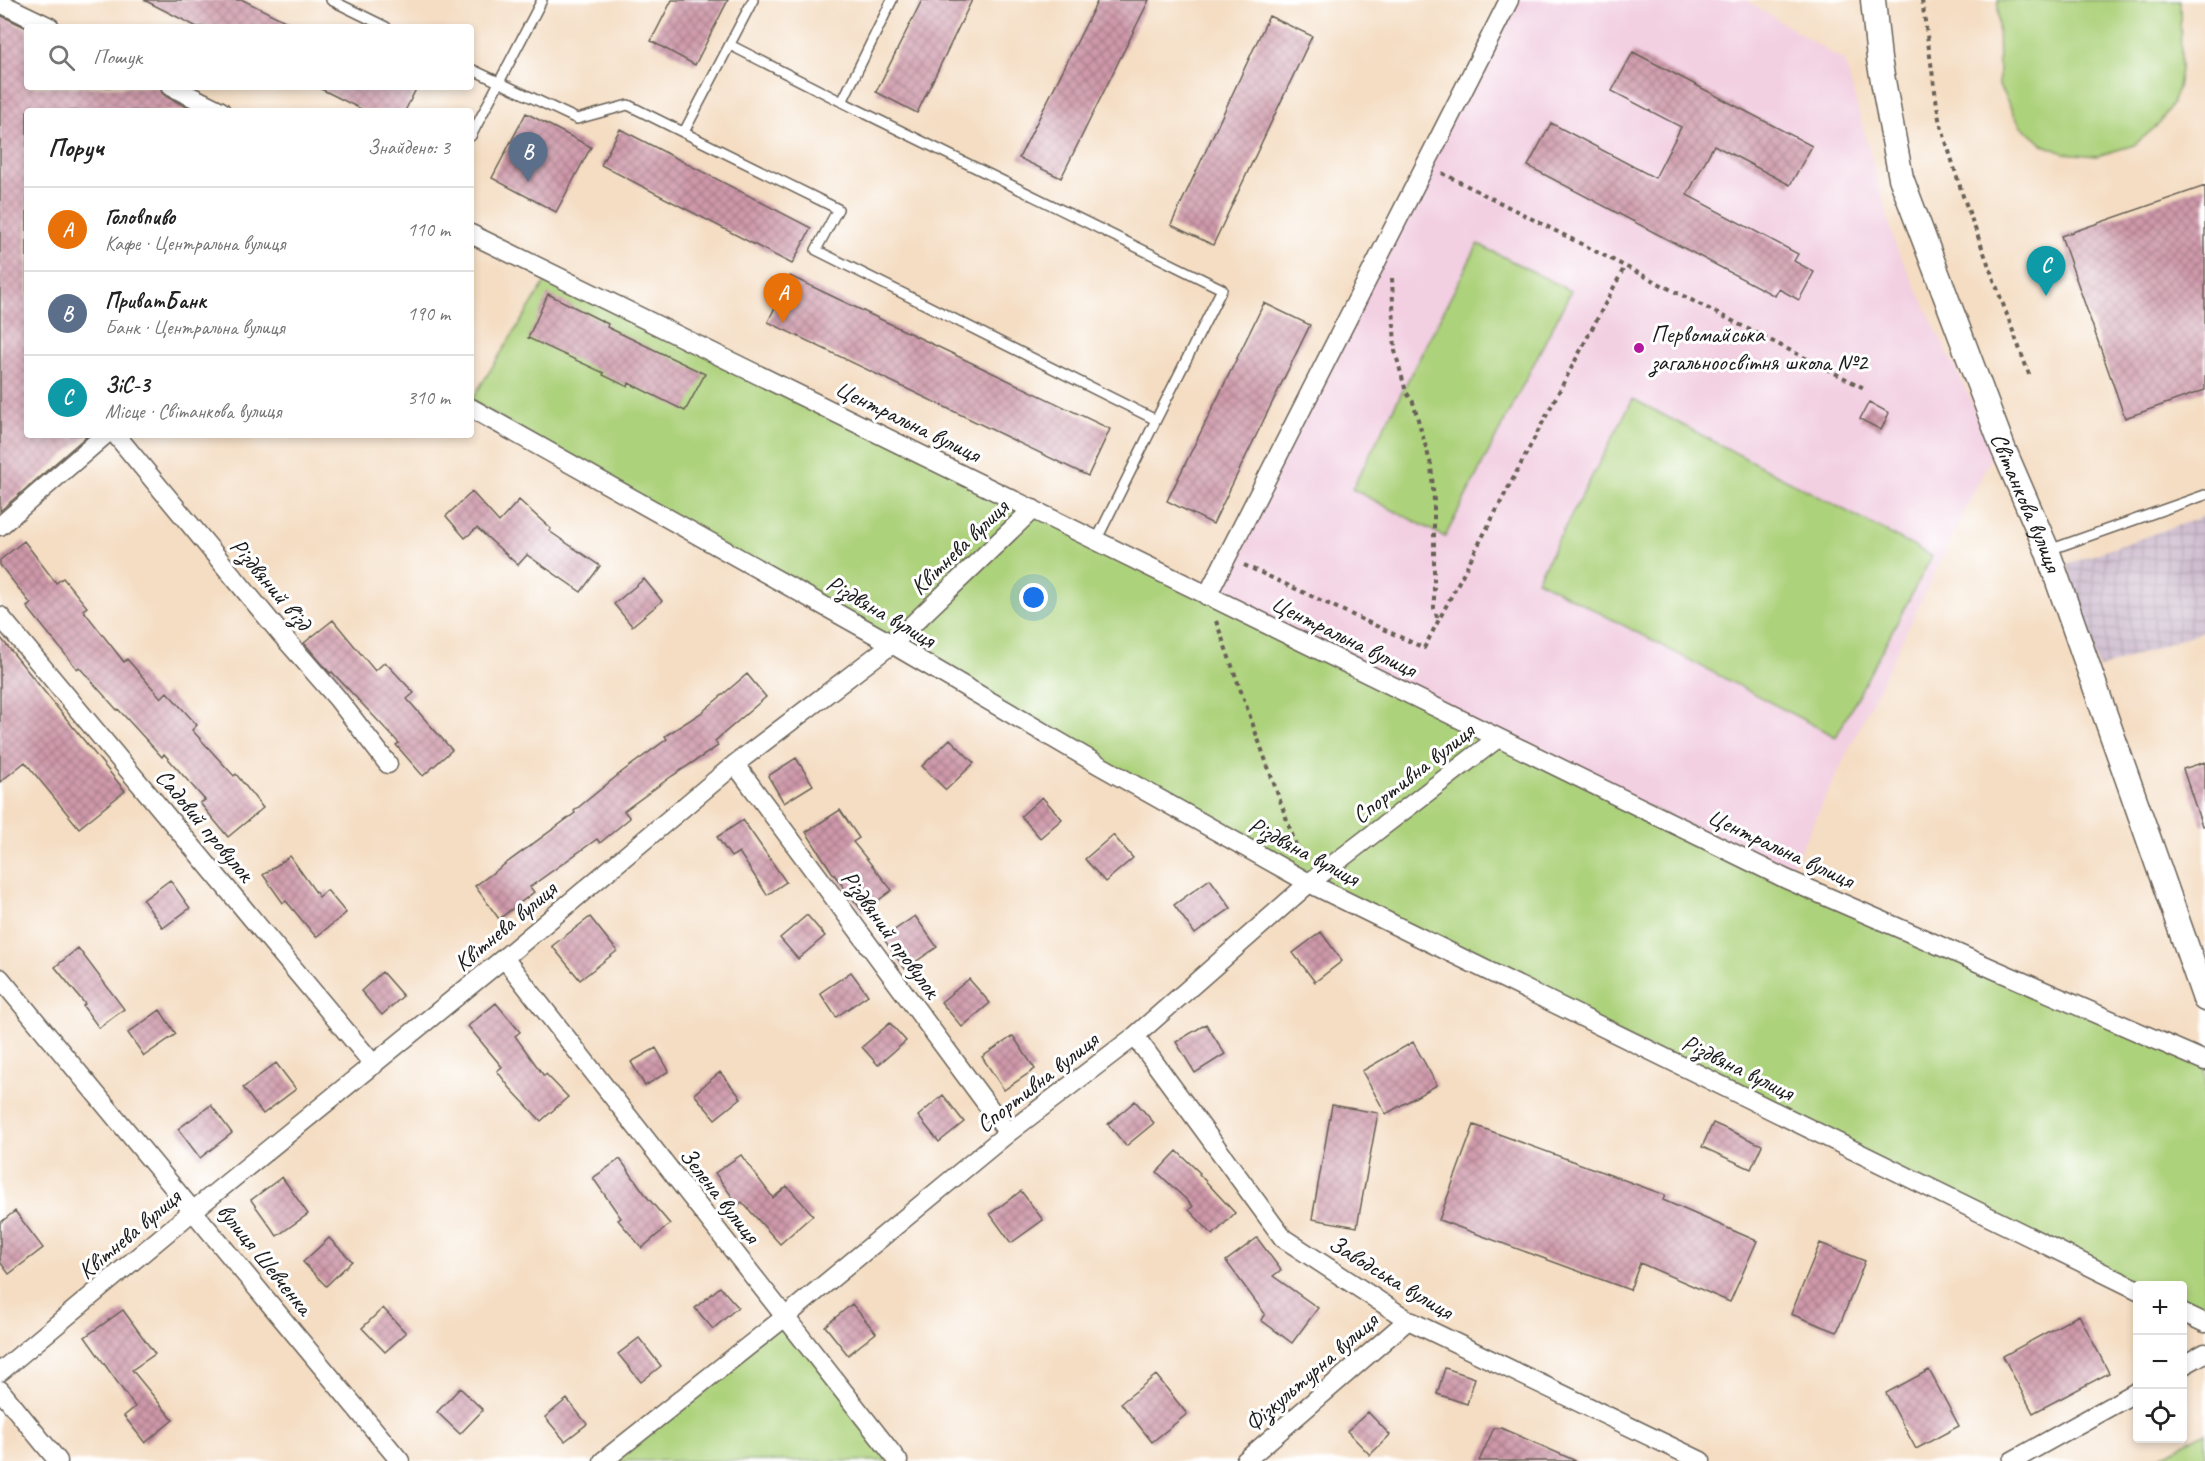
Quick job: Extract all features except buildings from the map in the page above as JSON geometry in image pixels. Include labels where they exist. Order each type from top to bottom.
[{"type":"street","points":[[1207,596],[1509,0]]},
{"type":"street","name":"Світанкова вулиця","points":[[1873,0],[1879,59],[1901,178],[2003,448],[2047,550],[2205,999]]},
{"type":"street","points":[[0,3],[44,24]]},
{"type":"street","points":[[178,90],[215,108]]},
{"type":"street","name":"Центральна вулиця","points":[[474,235],[1786,879],[2205,1061]]},
{"type":"street","name":"Різдвяна вулиця","points":[[474,410],[892,644],[1099,765],[1309,883],[2133,1288]]},
{"type":"street","points":[[0,526],[102,438]]},
{"type":"street","name":"Різдвяний в'їзд","points":[[118,438],[280,633],[338,698],[388,764]]},
{"type":"street","name":"Квітнева вулиця","points":[[0,1372],[194,1210],[504,958],[735,764],[892,644],[1033,509]]},
{"type":"street","name":"Садовий провулок","points":[[0,616],[374,1065]]},
{"type":"street","name":"Спортивна вулиця","points":[[603,1461],[785,1317],[1008,1133],[1135,1036],[1309,883],[1498,738]]},
{"type":"street","name":"Різдвяний провулок","points":[[735,764],[1008,1133]]},
{"type":"street","name":"Зелена вулиця","points":[[504,958],[898,1461]]},
{"type":"street","name":"вулиця Шевченка","points":[[0,978],[400,1461]]},
{"type":"street","name":"Заводська вулиця","points":[[1135,1036],[1283,1238],[1408,1320],[1701,1461]]},
{"type":"street","points":[[2187,1314],[2205,1323]]},
{"type":"street","name":"Фізкультурна вулиця","points":[[1245,1461],[1408,1320]]},
{"type":"street","points":[[2187,1363],[2205,1353]]},
{"type":"street","points":[[0,1390],[57,1461]]},
{"type":"street","points":[[2012,1461],[2133,1394]]},
{"type":"lane","points":[[331,0],[380,24]]},
{"type":"lane","points":[[474,130],[542,0]]},
{"type":"lane","points":[[684,132],[753,0]]},
{"type":"lane","points":[[842,102],[892,0]]},
{"type":"lane","points":[[730,45],[1222,289],[1096,541]]},
{"type":"lane","points":[[474,70],[577,119],[628,105],[838,209],[816,250],[1155,420]]},
{"type":"lane","points":[[2047,550],[2205,495]]},
{"type":"path","points":[[1922,0],[1939,119],[1963,196],[2030,377]]},
{"type":"path","points":[[1426,164],[1864,388]]},
{"type":"path","points":[[1390,235],[1395,351],[1406,392],[1413,402],[1431,465],[1434,501],[1434,608],[1438,620]]},
{"type":"path","points":[[1227,556],[1424,648],[1625,266]]},
{"type":"path","points":[[1207,596],[1309,883]]},
{"type":"shaded area","name":"Первомайська загальноосвітня школа №2","points":[[1509,0],[1746,0],[1845,62],[1896,247],[1995,449],[1786,879],[1207,596]]},
{"type":"shaded area","points":[[2205,516],[2205,630],[2099,669],[2067,564]]},
{"type":"green space","points":[[1998,0],[2180,0],[2181,69],[2178,88],[2172,104],[2159,124],[2134,145],[2097,156],[2064,153],[2044,145],[2020,125],[1999,86]]},
{"type":"green space","points":[[1478,244],[1571,291],[1445,537],[1352,489]]},
{"type":"green space","points":[[551,273],[1498,738],[2205,1063],[2205,1323],[2187,1314],[2187,1281],[2133,1281],[2133,1284],[1309,883],[474,403],[474,396]]},
{"type":"green space","points":[[1633,399],[1932,556],[1836,737],[1537,580]]},
{"type":"green space","points":[[785,1317],[898,1461],[603,1461]]},
{"type":"green space","points":[[2205,1432],[2205,1461],[2152,1461],[2187,1443]]},
{"type":"place","name":"ПриватБанк","points":[[528,182]]},
{"type":"place","name":"ЗіС-3","points":[[2046,296]]},
{"type":"place","name":"Головпиво","points":[[783,323]]},
{"type":"place","name":"Первомайська загальноосвітня школа №2","points":[[1639,348]]}]
